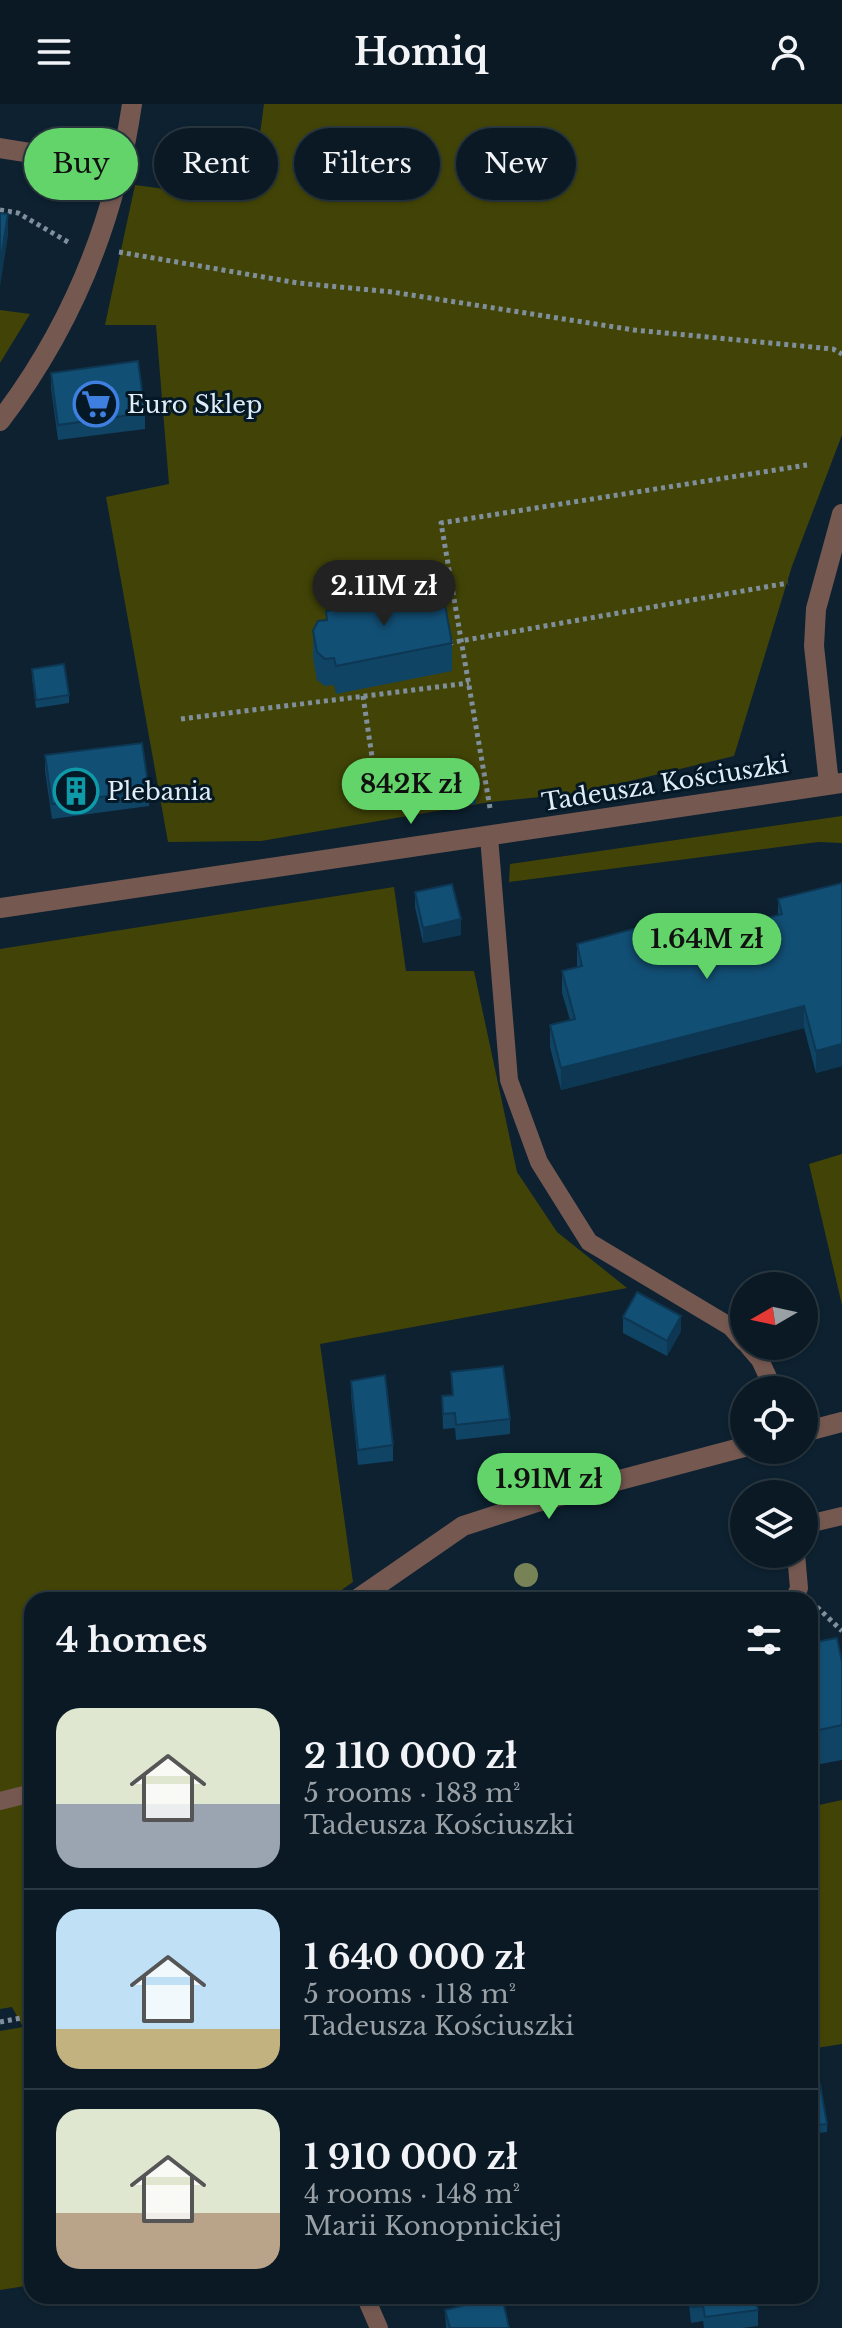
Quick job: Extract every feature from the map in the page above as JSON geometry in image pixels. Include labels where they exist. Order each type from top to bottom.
[{"type":"street","points":[[126,128],[132,104]]},
{"type":"street","points":[[0,148],[24,152]]},
{"type":"street","points":[[0,421],[29,384],[66,322],[96,248],[109,200]]},
{"type":"street","name":"Tadeusza Kościuszki","points":[[0,908],[836,783],[814,646],[816,609],[842,514]]},
{"type":"street","points":[[818,1428],[842,1422]]},
{"type":"street","points":[[368,1592],[463,1526],[537,1502],[730,1451]]},
{"type":"lane","points":[[489,837],[509,1080],[539,1162],[589,1242],[730,1326]]},
{"type":"lane","points":[[818,1522],[842,1516]]},
{"type":"lane","points":[[797,1568],[797,1592]]},
{"type":"lane","points":[[0,1801],[24,1795]]},
{"type":"lane","points":[[368,2304],[379,2328]]},
{"type":"path","points":[[0,210],[18,213],[72,244]]},
{"type":"path","points":[[70,255],[75,233]]},
{"type":"path","points":[[96,248],[298,283],[392,292],[634,330],[833,349],[842,354]]},
{"type":"path","points":[[489,837],[490,802],[441,523],[807,465]]},
{"type":"path","points":[[449,643],[788,583]]},
{"type":"path","points":[[181,719],[469,683]]},
{"type":"path","points":[[363,696],[379,804]]},
{"type":"path","points":[[0,2022],[24,2018]]},
{"type":"shaded area","points":[[264,104],[842,104],[842,435],[792,566],[734,756],[580,793],[490,802],[261,841],[168,842],[106,497],[169,484],[156,325],[105,325],[132,200],[138,200],[138,185],[154,188],[154,200],[278,200],[278,128],[261,128]]},
{"type":"shaded area","points":[[0,310],[30,314],[0,363]]},
{"type":"shaded area","points":[[842,816],[842,843],[818,842],[509,882],[510,864]]},
{"type":"shaded area","points":[[394,887],[406,971],[474,971],[517,1172],[557,1232],[627,1288],[320,1344],[353,1582],[339,1592],[24,1592],[24,2286],[0,2290],[0,2031],[23,2027],[12,2007],[0,2009],[0,949]]},
{"type":"shaded area","points":[[842,1154],[842,1305],[809,1164]]},
{"type":"shaded area","points":[[842,1800],[842,2044],[818,2048],[818,1805]]},
{"type":"building","points":[[0,213],[8,214],[0,265]]},
{"type":"building","points":[[138,361],[145,413],[58,425],[51,373]]},
{"type":"building","points":[[442,589],[452,643],[336,666],[334,658],[325,659],[317,652],[313,631],[318,621],[327,620],[326,611]]},
{"type":"building","points":[[64,664],[69,695],[36,700],[32,669]]},
{"type":"building","points":[[142,743],[149,790],[52,804],[45,755]]},
{"type":"building","points":[[469,775],[474,778],[476,796],[460,798],[457,780]]},
{"type":"building","points":[[842,883],[842,1044],[816,1051],[804,1006],[561,1068],[550,1025],[575,1019],[562,971],[582,966],[577,944],[659,922],[664,945],[782,914],[778,899]]},
{"type":"building","points":[[452,884],[461,919],[423,928],[415,892]]},
{"type":"building","points":[[637,1292],[681,1316],[667,1341],[623,1317]]},
{"type":"building","points":[[503,1366],[510,1419],[456,1425],[455,1413],[443,1414],[442,1396],[453,1395],[451,1372]]},
{"type":"building","points":[[385,1375],[393,1445],[358,1450],[351,1381]]},
{"type":"building","points":[[837,1638],[842,1662],[842,1725],[818,1730],[818,1642]]},
{"type":"building","points":[[818,2084],[827,2124],[818,2125]]},
{"type":"building","points":[[468,2304],[504,2304],[509,2328],[450,2328],[445,2310]]},
{"type":"building","points":[[691,2304],[757,2304],[758,2310],[705,2317],[703,2306],[691,2307]]},
{"type":"place","name":"Euro Sklep","points":[[96,404]]},
{"type":"place","name":"Plebania","points":[[76,791]]}]
